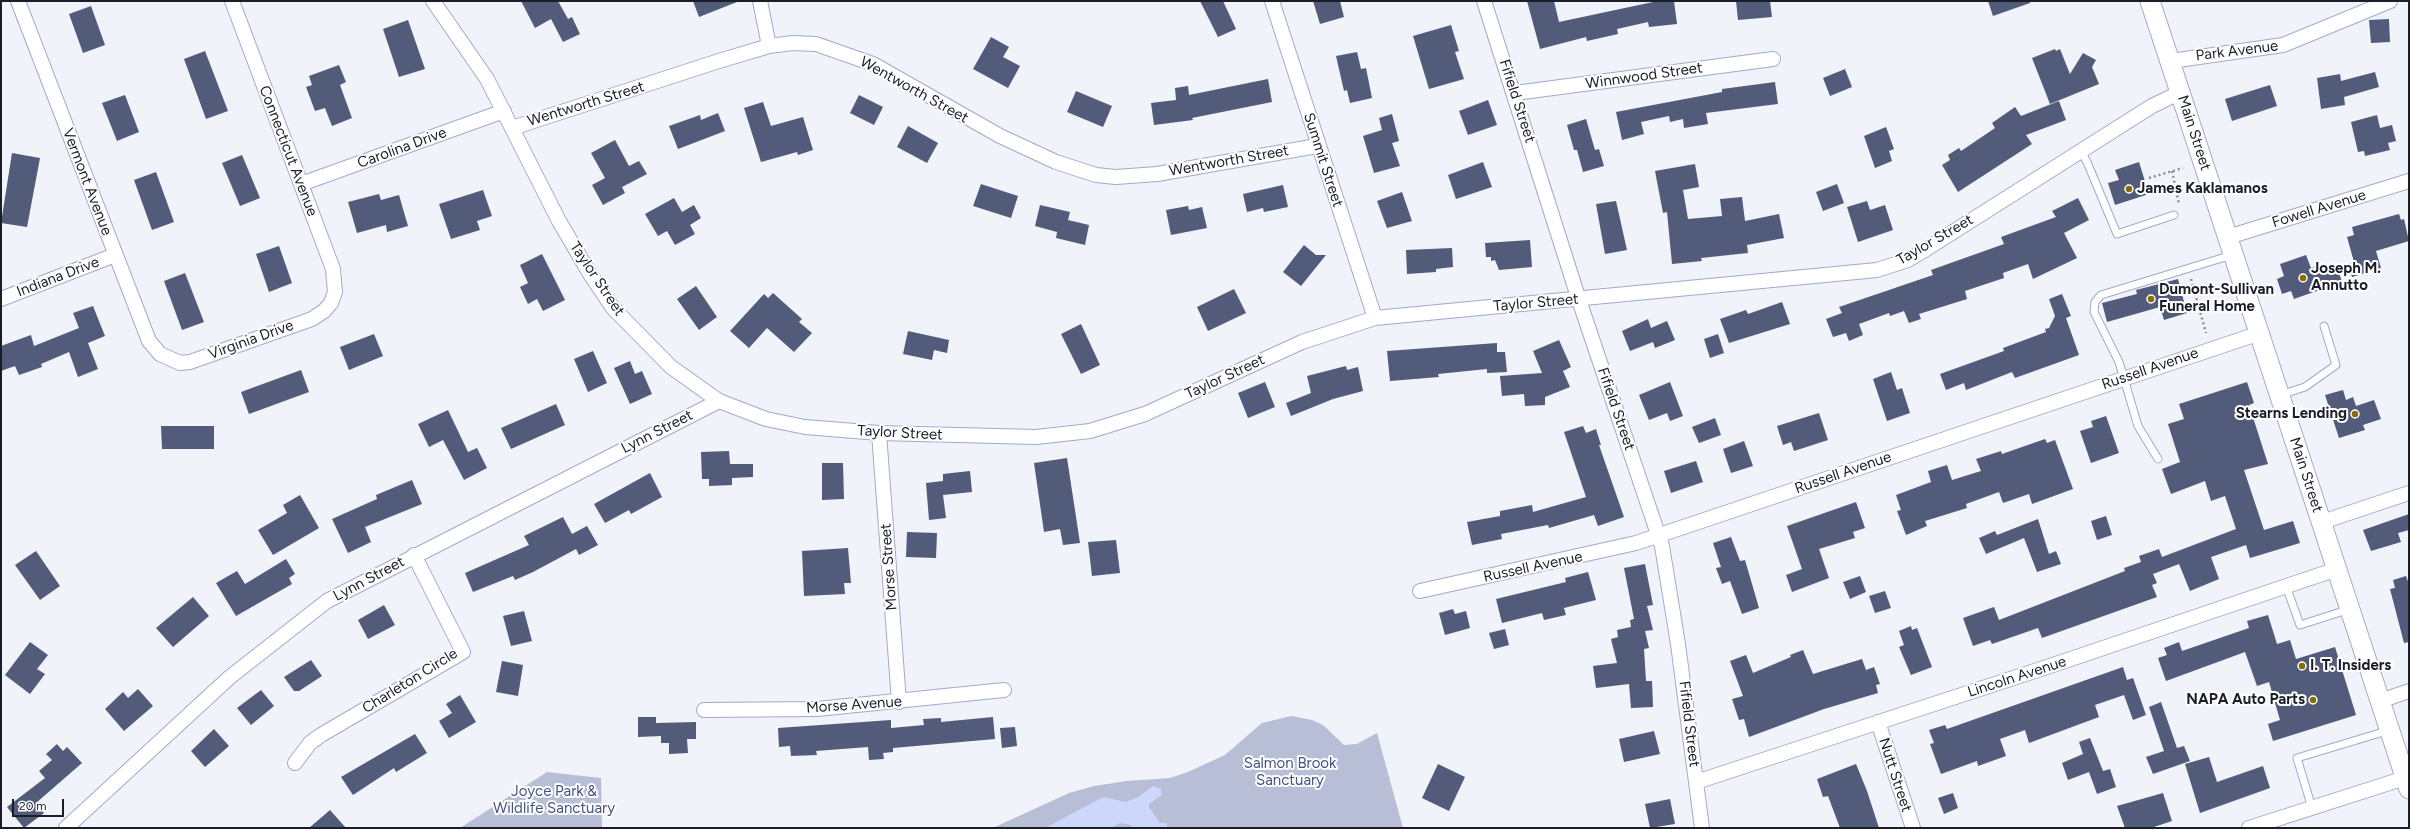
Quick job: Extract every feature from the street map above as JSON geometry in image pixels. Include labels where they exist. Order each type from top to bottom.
[{"type":"main road","name":"Main Street","points":[[2150,1],[2171,61],[2407,784]]},
{"type":"street","name":"Vermont Avenue","points":[[18,1],[149,341],[166,358]]},
{"type":"street","name":"Connecticut Avenue","points":[[232,1],[333,269],[335,292],[331,303]]},
{"type":"street","name":"Taylor Street","points":[[433,1],[487,79],[559,221],[613,308],[671,368],[719,401],[741,411],[785,424],[879,433],[1036,437],[1090,431],[1145,414],[1302,342],[1375,318],[1855,273],[1893,265],[1923,251],[2152,106],[2181,92]]},
{"type":"street","points":[[760,1],[769,46]]},
{"type":"street","name":"Summit Street","points":[[1272,1],[1317,146],[1375,318]]},
{"type":"street","name":"Fifield Street","points":[[1484,1],[1515,93],[1579,300],[1659,536],[1678,644],[1702,828]]},
{"type":"street","name":"Park Avenue","points":[[2171,61],[2283,46],[2374,4],[2390,1]]},
{"type":"street","name":"Wentworth Street","points":[[512,128],[769,46],[793,43],[816,44],[873,64],[1000,136],[1056,162],[1096,175],[1116,176],[1157,174],[1317,146]]},
{"type":"street","name":"Winnwood Street","points":[[1515,93],[1772,58]]},
{"type":"street","name":"Carolina Drive","points":[[301,184],[504,111]]},
{"type":"street","name":"Fowell Avenue","points":[[2231,245],[2409,181]]},
{"type":"street","name":"Indiana Drive","points":[[1,299],[115,255]]},
{"type":"street","name":"Virginia Drive","points":[[166,358],[180,363],[190,362],[312,319],[324,311],[331,303]]},
{"type":"street","name":"Russell Avenue","points":[[1420,591],[1623,547],[1659,536],[2260,333]]},
{"type":"street","name":"Lynn Street","points":[[66,828],[225,683],[294,625],[342,591],[719,401]]},
{"type":"street","name":"Morse Street","points":[[879,433],[899,702]]},
{"type":"street","points":[[2322,522],[2409,493]]},
{"type":"street","name":"Charleton Circle","points":[[295,763],[310,743],[321,735],[463,652],[414,555]]},
{"type":"street","name":"Lincoln Avenue","points":[[1696,782],[2337,569]]},
{"type":"street","name":"Morse Avenue","points":[[704,710],[816,709],[899,702],[1004,690]]},
{"type":"street","points":[[2380,700],[2409,691]]},
{"type":"street","name":"Nutt Street","points":[[1878,722],[1912,828]]},
{"type":"street","points":[[2249,828],[2312,808],[2407,784]]},
{"type":"lane","points":[[2080,151],[2117,234],[2174,215]]},
{"type":"lane","points":[[2158,459],[2138,426],[2125,378],[2116,355],[2094,312],[2095,302],[2102,295],[2188,269],[2231,245]]},
{"type":"lane","points":[[2280,396],[2305,387],[2336,365],[2324,326]]},
{"type":"lane","points":[[2286,586],[2300,625],[2350,609]]},
{"type":"lane","points":[[2312,808],[2297,758],[2390,730]]},
{"type":"path","points":[[2149,178],[2184,168]]},
{"type":"path","points":[[2172,171],[2179,204],[2174,215]]},
{"type":"path","points":[[2188,269],[2206,333]]},
{"type":"green space","name":"Salmon Brook Sanctuary","points":[[1291,716],[1312,720],[1323,725],[1344,745],[1357,744],[1377,733],[1403,828],[993,828],[1069,793],[1094,786],[1127,781],[1170,778],[1188,772],[1225,755],[1262,723]]},
{"type":"green space","name":"Joyce Park & Wildlife Sanctuary","points":[[547,772],[601,778],[602,828],[460,828]]},
{"type":"shaded area","points":[[1153,786],[1161,789],[1162,795],[1149,804],[1149,807],[1160,823],[1166,823],[1168,828],[1132,828],[1131,825],[1120,823],[1110,828],[1045,828],[1103,797],[1126,802],[1138,797]]},
{"type":"building","points":[[521,1],[558,1],[568,19],[572,17],[580,34],[563,42],[551,19],[535,28]]},
{"type":"building","points":[[693,1],[737,1],[737,2],[699,17]]},
{"type":"building","points":[[1200,1],[1223,1],[1236,29],[1218,37]]},
{"type":"building","points":[[1313,1],[1340,1],[1344,17],[1320,24]]},
{"type":"building","points":[[1527,1],[1554,1],[1559,22],[1653,2],[1674,1],[1677,24],[1649,27],[1648,22],[1617,29],[1618,34],[1587,41],[1586,37],[1540,49]]},
{"type":"building","points":[[1736,1],[1770,1],[1772,17],[1738,20]]},
{"type":"building","points":[[1988,1],[2030,1],[2030,3],[1993,16]]},
{"type":"building","points":[[91,6],[105,45],[83,53],[69,14]]},
{"type":"building","points":[[2389,19],[2390,42],[2371,43],[2369,20]]},
{"type":"building","points":[[408,20],[425,69],[399,77],[383,29]]},
{"type":"building","points":[[1451,25],[1459,51],[1455,52],[1464,79],[1429,89],[1413,36]]},
{"type":"building","points":[[991,37],[1009,47],[1003,57],[1020,66],[1008,88],[973,69]]},
{"type":"building","points":[[2055,49],[2056,51],[2060,49],[2070,74],[2083,53],[2096,60],[2092,67],[2099,84],[2050,104],[2032,58]]},
{"type":"building","points":[[205,51],[228,111],[206,119],[184,59]]},
{"type":"building","points":[[1357,52],[1361,69],[1366,68],[1372,98],[1350,103],[1347,90],[1344,91],[1336,56]]},
{"type":"building","points":[[339,65],[346,82],[340,85],[352,118],[332,126],[325,108],[315,111],[306,87],[312,85],[309,76]]},
{"type":"building","points":[[1845,69],[1852,87],[1830,96],[1823,78]]},
{"type":"building","points":[[2375,72],[2379,87],[2344,97],[2345,105],[2321,109],[2317,78],[2340,74],[2341,81]]},
{"type":"building","points":[[1268,79],[1272,102],[1192,118],[1193,120],[1154,125],[1151,103],[1176,100],[1175,88],[1188,86],[1189,95]]},
{"type":"building","points":[[1775,82],[1778,104],[1706,113],[1708,124],[1684,128],[1683,119],[1670,122],[1669,116],[1641,122],[1644,134],[1622,140],[1616,112],[1722,92],[1722,89]]},
{"type":"building","points":[[2270,85],[2277,106],[2232,121],[2225,99]]},
{"type":"building","points":[[1076,91],[1112,106],[1103,127],[1067,112]]},
{"type":"building","points":[[125,95],[139,132],[117,141],[102,103]]},
{"type":"building","points":[[859,95],[883,107],[874,125],[850,113]]},
{"type":"building","points":[[1488,100],[1497,125],[1468,135],[1459,111]]},
{"type":"building","points":[[2059,101],[2066,120],[2026,135],[2032,144],[1958,192],[1942,165],[1950,160],[1948,155],[1959,148],[1961,151],[1995,128],[1992,123],[2015,107],[2021,116]]},
{"type":"building","points":[[763,102],[771,126],[803,117],[813,150],[798,155],[797,152],[761,162],[744,108]]},
{"type":"building","points":[[718,113],[725,131],[678,149],[669,126],[700,115],[701,120]]},
{"type":"building","points":[[1392,114],[1399,141],[1392,143],[1400,166],[1374,173],[1363,136],[1382,130],[1379,118]]},
{"type":"building","points":[[2377,115],[2380,128],[2392,125],[2396,141],[2388,143],[2390,150],[2365,156],[2364,151],[2358,152],[2351,122]]},
{"type":"building","points":[[1586,119],[1595,150],[1599,149],[1604,166],[1583,172],[1577,150],[1574,150],[1567,125]]},
{"type":"building","points":[[908,126],[938,143],[927,163],[897,147]]},
{"type":"building","points":[[1886,127],[1894,149],[1889,151],[1892,161],[1875,168],[1864,136]]},
{"type":"building","points":[[615,140],[629,166],[639,161],[647,174],[622,187],[625,193],[603,205],[592,185],[605,178],[591,153]]},
{"type":"building","points":[[12,153],[40,158],[27,227],[1,223]]},
{"type":"building","points":[[242,155],[260,198],[240,206],[222,163]]},
{"type":"building","points":[[1483,162],[1492,187],[1456,199],[1448,175]]},
{"type":"building","name":"James Kaklamanos","points":[[2139,162],[2149,194],[2115,205],[2108,183],[2119,180],[2115,170]]},
{"type":"building","points":[[1695,164],[1699,187],[1683,190],[1688,219],[1722,216],[1720,199],[1742,197],[1745,221],[1779,214],[1784,238],[1747,245],[1748,253],[1701,258],[1702,261],[1672,264],[1667,212],[1663,213],[1655,171]]},
{"type":"building","points":[[156,172],[174,222],[152,230],[134,180]]},
{"type":"building","points":[[981,184],[1018,196],[1011,218],[973,206]]},
{"type":"building","points":[[1837,184],[1844,203],[1823,211],[1816,192]]},
{"type":"building","points":[[1283,185],[1288,207],[1264,212],[1263,208],[1247,212],[1243,194]]},
{"type":"building","points":[[483,190],[492,216],[477,221],[480,230],[451,239],[439,204]]},
{"type":"building","points":[[1402,192],[1412,221],[1387,228],[1377,201]]},
{"type":"building","points":[[379,194],[381,200],[399,195],[408,226],[387,232],[386,225],[357,233],[348,202]]},
{"type":"building","points":[[674,198],[682,212],[694,205],[701,218],[690,225],[695,234],[675,245],[667,231],[658,236],[645,214]]},
{"type":"building","points":[[2078,198],[2089,220],[2064,233],[2077,258],[2033,279],[2028,264],[2003,273],[2004,278],[1965,291],[1967,299],[1919,314],[1921,319],[1909,323],[1904,311],[1890,316],[1889,313],[1859,324],[1863,335],[1849,341],[1846,333],[1833,337],[1826,319],[1842,313],[1839,307],[1933,275],[1931,270],[2004,244],[2001,237],[2056,217],[2052,211]]},
{"type":"building","points":[[1616,201],[1627,250],[1605,254],[1596,204]]},
{"type":"building","points":[[1867,201],[1870,210],[1885,205],[1893,230],[1858,242],[1847,207]]},
{"type":"building","points":[[1040,205],[1070,212],[1068,220],[1089,225],[1085,245],[1056,238],[1057,232],[1035,226]]},
{"type":"building","points":[[1188,206],[1189,210],[1202,207],[1207,228],[1171,235],[1166,210]]},
{"type":"building","points":[[2399,214],[2401,220],[2404,219],[2409,241],[2376,251],[2381,268],[2352,277],[2348,264],[2354,262],[2347,237],[2354,235],[2352,227]]},
{"type":"building","points":[[1530,240],[1532,267],[1499,270],[1495,260],[1491,261],[1491,257],[1486,257],[1485,243]]},
{"type":"building","points":[[1304,245],[1316,255],[1326,255],[1301,286],[1283,272]]},
{"type":"building","points":[[279,246],[292,283],[269,292],[256,254]]},
{"type":"building","points":[[1452,248],[1453,267],[1436,269],[1436,272],[1407,274],[1406,250]]},
{"type":"building","points":[[542,254],[565,300],[543,311],[537,299],[528,304],[520,287],[528,283],[520,265]]},
{"type":"building","name":"Joseph M. Annutto","points":[[2306,255],[2311,268],[2320,265],[2323,275],[2338,270],[2342,282],[2294,299],[2291,291],[2282,294],[2277,279],[2284,276],[2280,264]]},
{"type":"building","points":[[185,273],[204,322],[182,330],[164,281]]},
{"type":"building","name":"Dumont-Sullivan Funeral Home","points":[[2178,279],[2187,313],[2164,320],[2160,307],[2107,322],[2102,303],[2137,294],[2136,290]]},
{"type":"building","points":[[696,286],[717,317],[699,330],[677,299]]},
{"type":"building","points":[[1234,289],[1246,313],[1208,331],[1197,307]]},
{"type":"building","points":[[773,293],[802,319],[799,322],[812,333],[794,352],[767,328],[749,348],[730,331],[764,294],[768,298]]},
{"type":"building","points":[[2062,294],[2071,316],[2066,318],[2079,355],[2015,378],[2012,372],[1966,390],[1964,383],[1946,390],[1940,374],[2004,351],[2003,348],[2046,332],[2045,329],[2049,328],[2055,316],[2049,299]]},
{"type":"building","points":[[1782,302],[1790,324],[1729,343],[1720,319],[1746,310],[1748,314]]},
{"type":"building","points":[[93,306],[105,336],[88,343],[98,369],[78,377],[69,352],[41,364],[42,367],[19,375],[15,366],[1,371],[1,346],[31,335],[34,346],[79,328],[73,313]]},
{"type":"building","points":[[1648,319],[1651,328],[1667,321],[1675,340],[1655,348],[1653,342],[1630,351],[1622,331]]},
{"type":"building","points":[[1081,324],[1100,365],[1081,374],[1061,334]]},
{"type":"building","points":[[908,331],[949,340],[947,353],[934,350],[932,360],[903,354]]},
{"type":"building","points":[[374,334],[383,356],[349,370],[340,347]]},
{"type":"building","points":[[1718,334],[1724,353],[1710,358],[1704,339]]},
{"type":"building","points":[[1559,340],[1571,367],[1563,371],[1570,387],[1545,397],[1545,405],[1525,406],[1524,394],[1502,396],[1500,376],[1542,373],[1533,351]]},
{"type":"building","points":[[1497,343],[1497,352],[1505,352],[1507,372],[1487,373],[1487,369],[1438,374],[1439,377],[1390,381],[1387,351]]},
{"type":"building","points":[[593,351],[607,383],[588,392],[574,359]]},
{"type":"building","points":[[630,361],[635,374],[642,371],[652,394],[630,404],[614,368]]},
{"type":"building","points":[[1346,366],[1347,370],[1358,367],[1363,391],[1333,399],[1291,416],[1286,403],[1311,393],[1307,376]]},
{"type":"building","points":[[301,370],[309,392],[249,414],[241,392]]},
{"type":"building","points":[[1891,372],[1897,390],[1902,388],[1910,413],[1887,421],[1873,379]]},
{"type":"building","points":[[1265,382],[1275,407],[1248,418],[1238,393]]},
{"type":"building","points":[[1670,382],[1683,416],[1670,421],[1667,413],[1649,420],[1639,395]]},
{"type":"building","points":[[2247,382],[2254,403],[2249,405],[2268,464],[2244,470],[2264,530],[2293,521],[2300,543],[2250,558],[2246,545],[2211,557],[2219,579],[2190,591],[2179,564],[2153,574],[2157,583],[2152,585],[2157,597],[2042,638],[2038,628],[1992,644],[1990,640],[1973,646],[1963,618],[1994,607],[1999,620],[2125,571],[2124,568],[2141,562],[2139,556],[2159,549],[2162,557],[2236,529],[2225,496],[2211,501],[2205,481],[2171,494],[2162,469],[2180,462],[2168,424],[2184,419],[2179,404]]},
{"type":"building","name":"Stearns Lending","points":[[2343,390],[2346,400],[2353,397],[2356,406],[2374,400],[2381,419],[2363,425],[2365,430],[2339,438],[2325,395]]},
{"type":"building","points":[[556,404],[565,425],[511,449],[501,428]]},
{"type":"building","points":[[448,410],[468,452],[477,448],[487,468],[464,480],[443,440],[429,447],[418,424]]},
{"type":"building","points":[[1819,413],[1828,440],[1794,451],[1791,442],[1783,445],[1777,426]]},
{"type":"building","points":[[2106,416],[2119,453],[2091,463],[2080,431],[2093,427],[2091,421]]},
{"type":"building","points":[[1715,418],[1721,435],[1699,443],[1692,427]]},
{"type":"building","points":[[161,426],[214,426],[214,449],[162,449]]},
{"type":"building","points":[[1583,426],[1586,433],[1596,429],[1601,445],[1599,445],[1624,517],[1598,526],[1594,515],[1549,528],[1548,525],[1501,534],[1502,539],[1472,545],[1467,522],[1500,516],[1500,511],[1532,505],[1533,512],[1586,497],[1564,432]]},
{"type":"building","points":[[2045,439],[2047,443],[2055,440],[2073,489],[2032,504],[2029,494],[2003,503],[1999,492],[1966,504],[1967,508],[1925,521],[1927,526],[1906,535],[1897,511],[1901,510],[1896,495],[1931,482],[1928,471],[1947,465],[1952,480],[1981,471],[1976,459],[2001,451],[2002,454]]},
{"type":"building","points":[[1744,441],[1753,466],[1731,473],[1723,449]]},
{"type":"building","points":[[729,451],[730,464],[753,464],[753,477],[732,478],[732,485],[709,486],[709,479],[702,479],[701,452]]},
{"type":"building","points":[[1067,458],[1080,543],[1063,545],[1060,529],[1044,532],[1034,463]]},
{"type":"building","points":[[1696,461],[1703,482],[1671,493],[1664,471]]},
{"type":"building","points":[[822,463],[843,463],[844,499],[822,500]]},
{"type":"building","points":[[970,471],[972,492],[943,495],[946,518],[929,520],[926,483],[943,481],[943,474]]},
{"type":"building","points":[[650,473],[662,497],[631,514],[629,510],[605,523],[594,504]]},
{"type":"building","points":[[412,480],[422,504],[365,527],[371,542],[348,553],[332,519],[377,499],[376,495]]},
{"type":"building","points":[[300,495],[319,528],[273,555],[258,530],[287,513],[283,505]]},
{"type":"building","points":[[1856,502],[1865,528],[1853,532],[1855,538],[1819,549],[1829,578],[1792,592],[1786,575],[1802,569],[1787,526]]},
{"type":"building","points":[[2409,514],[2409,530],[2398,533],[2401,542],[2371,551],[2363,530]]},
{"type":"building","points":[[2106,516],[2112,535],[2097,540],[2091,521]]},
{"type":"building","points":[[563,517],[572,534],[587,526],[598,545],[579,555],[576,549],[515,580],[513,576],[473,592],[465,573],[529,545],[524,536]]},
{"type":"building","points":[[2038,519],[2049,554],[2056,551],[2061,564],[2037,572],[2024,538],[1986,554],[1979,538],[1995,531],[1997,535]]},
{"type":"building","points":[[907,532],[937,533],[936,558],[906,557]]},
{"type":"building","points":[[1731,537],[1740,561],[1745,560],[1759,608],[1742,614],[1730,581],[1722,584],[1716,568],[1721,567],[1713,543]]},
{"type":"building","points":[[1116,540],[1120,573],[1092,576],[1088,542]]},
{"type":"building","points":[[848,548],[851,583],[844,583],[845,594],[804,596],[802,551]]},
{"type":"building","points":[[36,551],[60,586],[40,600],[15,565]]},
{"type":"building","points":[[286,559],[295,574],[289,578],[292,584],[236,616],[216,583],[237,571],[245,584]]},
{"type":"building","points":[[1645,564],[1653,605],[1647,606],[1653,630],[1645,631],[1649,648],[1644,649],[1646,681],[1652,681],[1653,707],[1631,708],[1629,684],[1596,688],[1593,666],[1617,663],[1611,639],[1618,637],[1617,630],[1631,627],[1630,620],[1634,619],[1624,568]]},
{"type":"building","points":[[1588,572],[1596,600],[1564,608],[1566,615],[1544,620],[1542,613],[1502,623],[1496,599],[1566,582],[1565,578]]},
{"type":"building","points":[[1860,576],[1866,592],[1850,599],[1843,582]]},
{"type":"building","points":[[2406,576],[2409,584],[2409,642],[2404,643],[2390,589],[2395,588],[2393,580]]},
{"type":"building","points":[[1885,591],[1891,608],[1875,613],[1869,596]]},
{"type":"building","points":[[193,597],[209,616],[173,647],[156,628]]},
{"type":"building","points":[[384,605],[395,625],[368,639],[358,620]]},
{"type":"building","points":[[1453,609],[1455,614],[1466,611],[1470,628],[1445,635],[1439,613]]},
{"type":"building","points":[[524,611],[532,641],[511,646],[503,616]]},
{"type":"building","points":[[2268,615],[2277,644],[2290,640],[2296,659],[2335,647],[2356,715],[2273,741],[2268,724],[2280,720],[2269,682],[2257,686],[2245,652],[2166,681],[2158,658],[2167,655],[2164,648],[2179,642],[2182,651],[2249,628],[2247,621]]},
{"type":"building","points":[[1911,626],[1912,630],[1917,628],[1932,667],[1911,675],[1899,647],[1904,645],[1899,631]]},
{"type":"building","points":[[1505,629],[1509,645],[1494,649],[1489,633]]},
{"type":"building","points":[[30,642],[48,655],[37,669],[45,674],[30,694],[5,675]]},
{"type":"building","points":[[1803,650],[1813,674],[1862,659],[1866,670],[1874,667],[1880,684],[1876,685],[1878,693],[1824,709],[1749,737],[1744,719],[1739,720],[1732,699],[1743,696],[1730,661],[1746,655],[1753,673],[1791,657],[1790,655]]},
{"type":"building","points":[[311,660],[322,676],[299,691],[294,691],[284,677]]},
{"type":"building","points":[[502,661],[523,665],[518,696],[496,692]]},
{"type":"building","points":[[2123,667],[2127,680],[2133,678],[2146,715],[2133,720],[2124,695],[2095,705],[2099,717],[2029,743],[2025,730],[2000,739],[2006,756],[1978,766],[1977,761],[1941,774],[1930,744],[1934,743],[1929,730],[1945,725],[1947,729]]},
{"type":"building","points":[[138,689],[153,706],[124,731],[105,709],[123,692],[128,698]]},
{"type":"building","points":[[261,690],[274,706],[251,725],[237,708]]},
{"type":"building","points":[[460,695],[476,722],[449,738],[439,721],[452,713],[446,704]]},
{"type":"building","points":[[2161,702],[2177,748],[2184,746],[2190,761],[2153,774],[2146,757],[2164,751],[2149,707]]},
{"type":"building","points":[[638,717],[656,717],[656,723],[696,722],[696,739],[687,739],[688,753],[669,754],[669,743],[661,743],[661,736],[638,737]]},
{"type":"building","points":[[993,717],[995,739],[893,748],[893,752],[883,753],[884,759],[869,760],[868,747],[816,751],[817,755],[791,756],[790,746],[779,747],[778,728],[891,720],[891,728],[924,725],[923,719],[941,718],[941,722]]},
{"type":"building","points":[[1015,727],[1017,746],[1002,748],[1000,728]]},
{"type":"building","points":[[214,729],[229,746],[205,767],[191,751]]},
{"type":"building","points":[[1654,731],[1660,754],[1624,762],[1619,739]]},
{"type":"building","points":[[415,734],[427,753],[396,772],[394,768],[353,795],[341,777]]},
{"type":"building","points":[[2090,738],[2103,771],[2110,769],[2116,787],[2097,794],[2089,772],[2068,780],[2062,763],[2083,754],[2079,742]]},
{"type":"building","points":[[57,744],[63,751],[67,747],[82,763],[36,803],[44,813],[24,828],[7,807],[45,778],[39,771],[52,760],[46,754]]},
{"type":"building","points":[[2209,757],[2217,782],[2263,766],[2270,788],[2200,813],[2185,764]]},
{"type":"building","points":[[1438,764],[1465,777],[1449,811],[1422,798]]},
{"type":"building","points":[[1856,764],[1867,791],[1879,828],[1840,828],[1828,796],[1823,797],[1817,779]]},
{"type":"building","points":[[1953,793],[1958,808],[1944,814],[1938,798]]},
{"type":"building","points":[[2163,793],[2172,821],[2151,828],[2125,828],[2117,806]]},
{"type":"building","points":[[1670,799],[1675,824],[1650,828],[1645,804]]},
{"type":"building","points":[[330,810],[346,828],[309,828]]},
{"type":"place","name":"James Kaklamanos","points":[[2129,189]]},
{"type":"place","name":"Joseph M. Annutto","points":[[2303,278]]},
{"type":"place","name":"Dumont-Sullivan Funeral Home","points":[[2151,299]]},
{"type":"place","name":"Stearns Lending","points":[[2355,414]]},
{"type":"place","name":"I. T. Insiders","points":[[2302,666]]},
{"type":"place","name":"NAPA Auto Parts","points":[[2313,700]]}]
